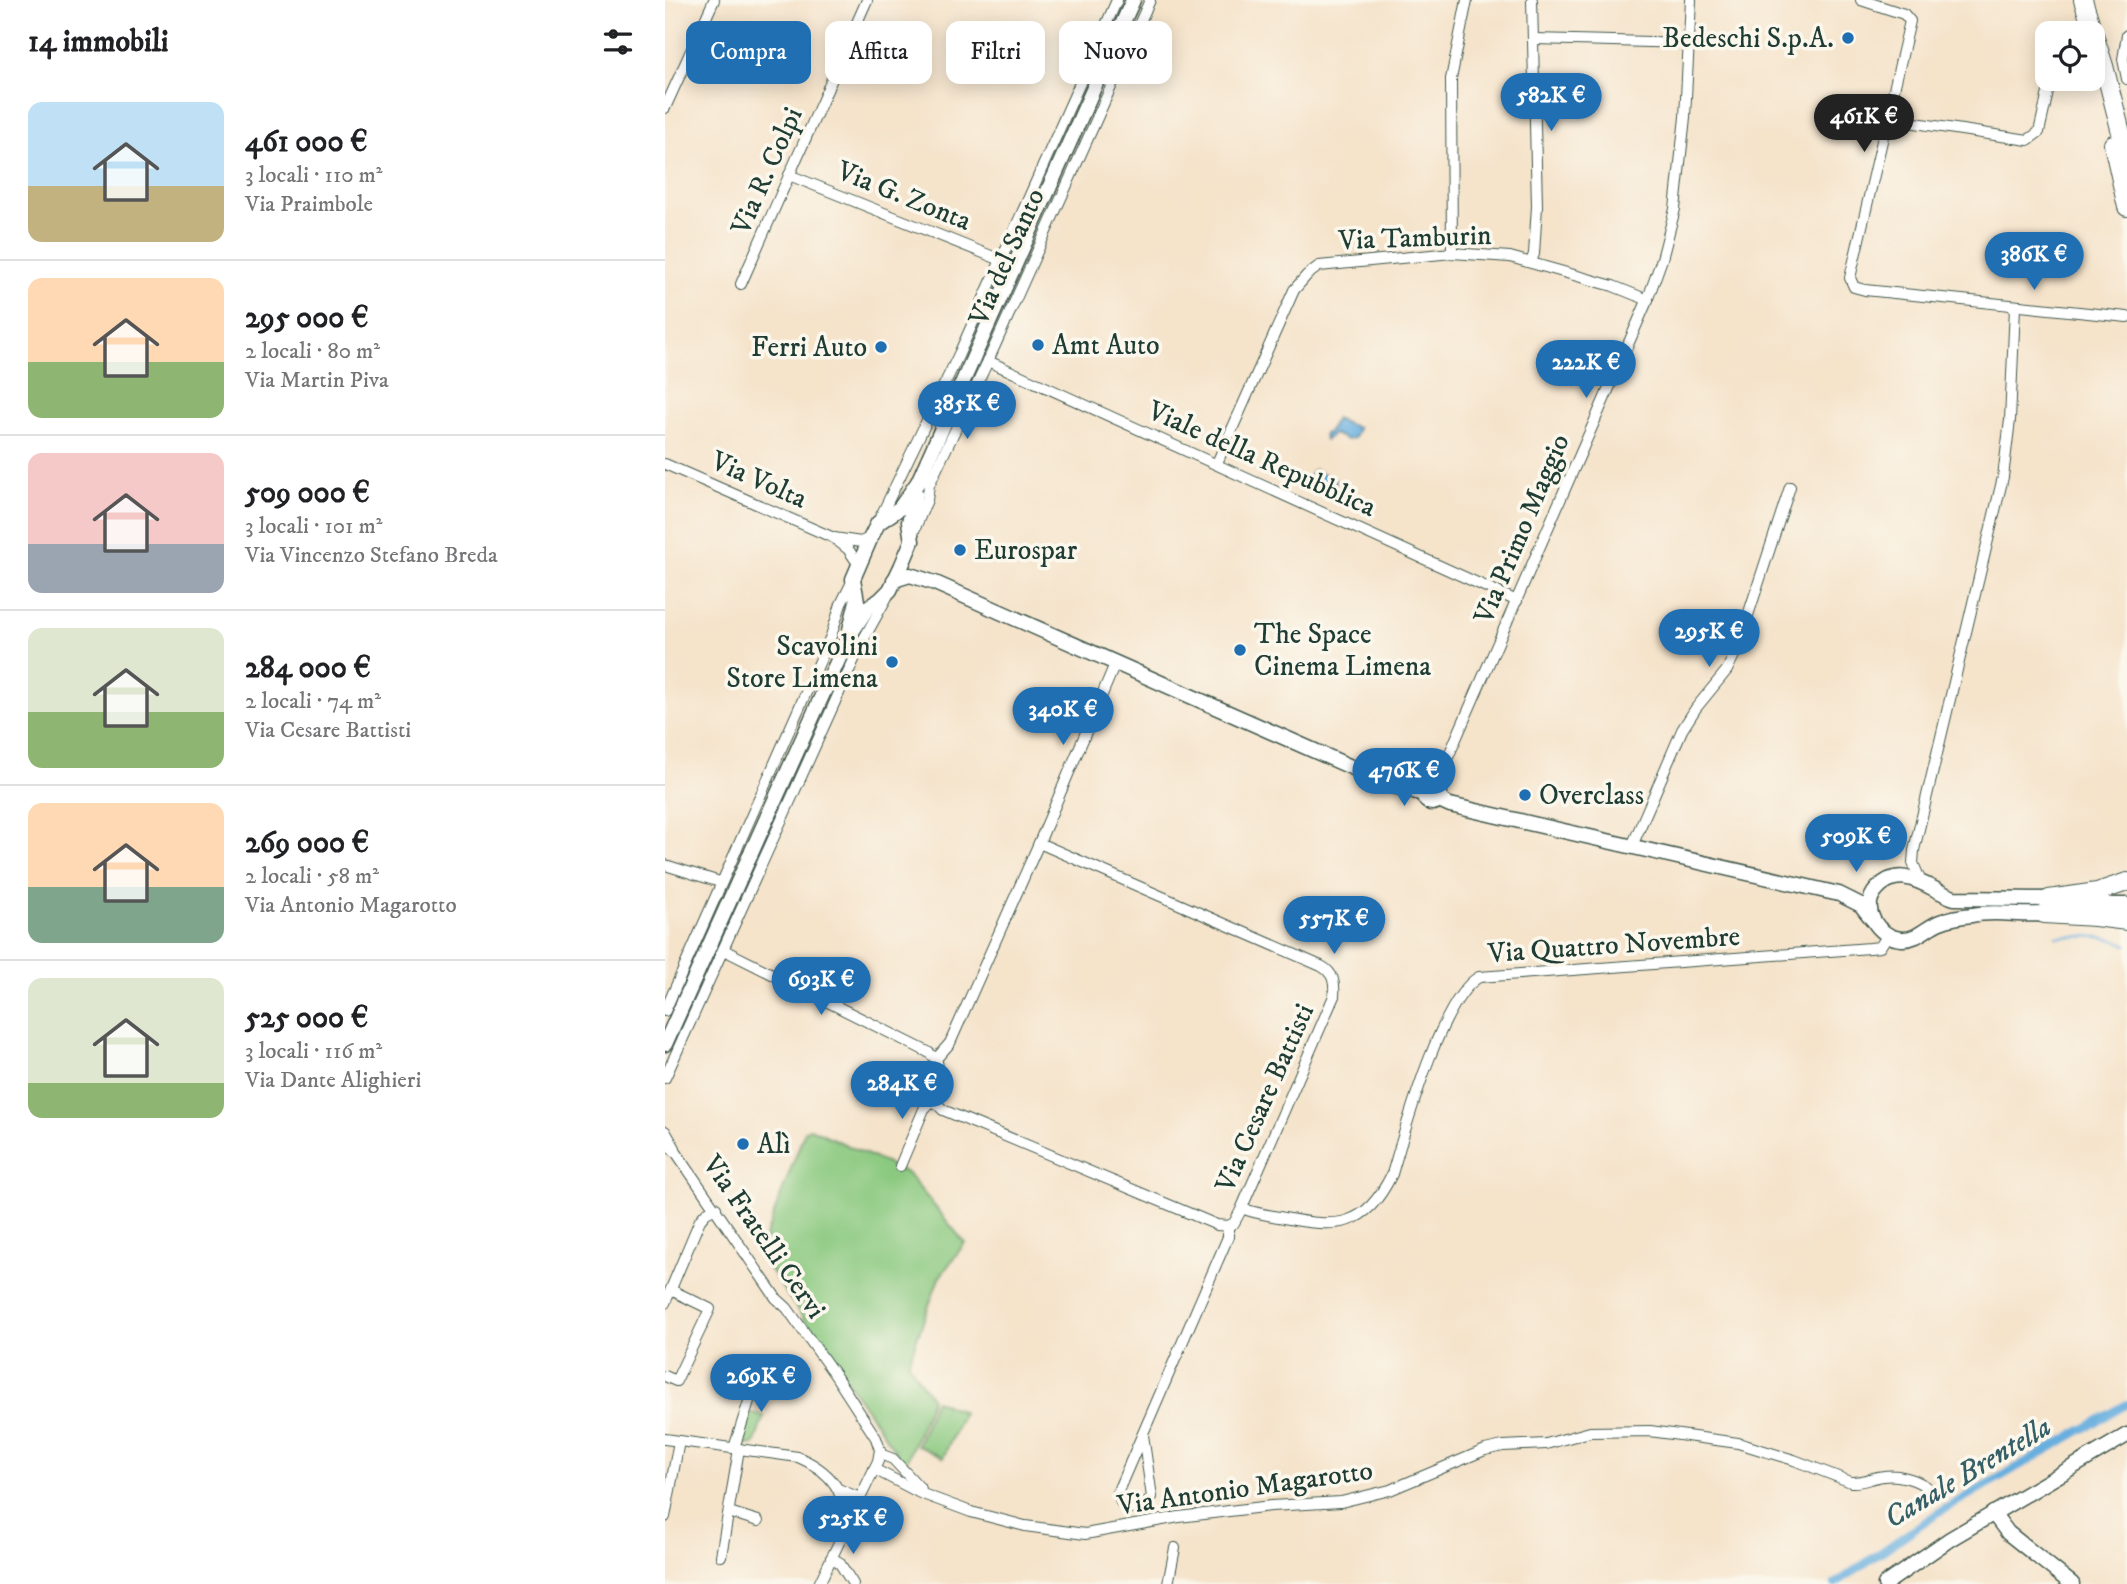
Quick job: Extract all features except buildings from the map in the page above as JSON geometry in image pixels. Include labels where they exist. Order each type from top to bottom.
[{"type":"highway","points":[[2072,0],[2079,21]]},
{"type":"highway","points":[[2083,0],[2104,66],[2127,156]]},
{"type":"highway","points":[[2099,91],[2127,207]]},
{"type":"highway","points":[[2046,907],[2127,883]]},
{"type":"highway","points":[[2046,907],[2127,921]]},
{"type":"street","points":[[665,108],[714,0]]},
{"type":"street","name":"Via R. Colpi","points":[[741,284],[867,0]]},
{"type":"street","name":"Via del Santo","points":[[855,640],[856,579],[874,530],[899,482],[1001,260],[1061,142],[1117,0]]},
{"type":"street","points":[[834,538],[861,542],[894,514],[918,482],[1061,142],[1133,0]]},
{"type":"street","name":"Via del Santo","points":[[911,528],[927,500],[929,485],[988,361],[1150,0]]},
{"type":"street","points":[[1452,253],[1451,79],[1467,0]]},
{"type":"street","points":[[1531,262],[1534,254],[1537,206],[1532,0]]},
{"type":"street","name":"Via Primo Maggio","points":[[1433,794],[1648,300],[1662,259],[1675,209],[1690,43],[1691,0]]},
{"type":"street","points":[[1861,0],[1904,14],[1910,21],[1850,278],[1854,287],[2015,307],[2127,317]]},
{"type":"street","points":[[2127,35],[2123,59],[2127,79]]},
{"type":"street","points":[[1534,40],[1690,43]]},
{"type":"street","points":[[1889,116],[1902,121],[2028,140],[2039,132],[2048,91]]},
{"type":"street","name":"Via G. Zonta","points":[[789,175],[1001,260]]},
{"type":"street","name":"Via Tamburin","points":[[1217,463],[1294,290],[1312,271],[1327,264],[1452,253],[1510,257],[1613,286],[1648,300]]},
{"type":"street","points":[[1895,877],[1910,860],[1914,850],[2003,477],[2010,421],[2015,307]]},
{"type":"street","name":"Viale della Repubblica","points":[[988,361],[1517,601]]},
{"type":"street","points":[[949,372],[964,378]]},
{"type":"street","name":"Via Volta","points":[[665,464],[834,538]]},
{"type":"street","name":"Via del Santo","points":[[855,640],[862,614],[875,601],[884,597],[908,550],[918,482]]},
{"type":"street","points":[[1632,846],[1682,730],[1730,665],[1790,487]]},
{"type":"street","points":[[894,514],[903,517],[911,528]]},
{"type":"street","points":[[834,538],[848,549],[861,598],[875,601]]},
{"type":"street","points":[[908,550],[909,562],[913,567],[935,583]]},
{"type":"street","points":[[665,1078],[673,1039],[855,640],[870,630],[892,585],[910,575],[935,583],[1394,786],[1433,794],[1450,805],[1839,894],[1861,905],[1887,936],[1901,939],[1917,936],[1941,922],[1975,914],[2046,907],[2127,905]]},
{"type":"street","points":[[665,1011],[720,882],[794,722],[841,604],[856,579]]},
{"type":"street","points":[[936,1059],[950,1044],[1115,664]]},
{"type":"street","name":"Via Cesare Battisti","points":[[1039,843],[1321,966],[1332,976],[1335,985],[1334,996],[1242,1208],[1234,1223],[1228,1226],[1228,1237],[1118,1491],[1121,1502],[1131,1508],[1146,1506],[1152,1497],[1143,1435]]},
{"type":"street","points":[[1914,850],[1913,863],[1921,882]]},
{"type":"street","points":[[673,1039],[724,950],[756,862]]},
{"type":"street","points":[[665,865],[720,882]]},
{"type":"street","points":[[1839,894],[1879,886],[1903,875],[1954,898],[2046,907]]},
{"type":"street","points":[[1872,919],[1872,895],[1879,886]]},
{"type":"street","name":"Via Quattro Novembre","points":[[1242,1208],[1321,1225],[1338,1224],[1352,1219],[1371,1204],[1392,1174],[1433,1048],[1464,989],[1479,977],[1880,947],[1887,936]]},
{"type":"street","points":[[724,950],[927,1052],[936,1059],[939,1068],[933,1088],[933,1100],[943,1110],[1204,1220],[1228,1226]]},
{"type":"street","points":[[900,1166],[923,1109],[933,1100]]},
{"type":"street","name":"Via Fratelli Cervi","points":[[665,1131],[676,1152],[776,1298],[787,1308],[835,1375],[878,1441],[880,1454]]},
{"type":"street","name":"Via Fratelli Cervi","points":[[665,1142],[676,1152]]},
{"type":"street","points":[[665,1303],[700,1220],[716,1208]]},
{"type":"street","points":[[665,1376],[676,1381],[711,1309],[671,1290]]},
{"type":"street","points":[[721,1556],[737,1448],[759,1370]]},
{"type":"street","name":"Via Antonio Magarotto","points":[[874,1469],[933,1498],[971,1512],[1025,1527],[1070,1534],[1099,1533],[1179,1517],[1271,1506],[1341,1502],[1390,1490],[1495,1447],[1546,1444],[1590,1432],[1650,1431],[1738,1443],[1794,1460],[1851,1482],[1860,1483],[1886,1475],[1907,1478],[1927,1487]]},
{"type":"street","points":[[1885,1584],[1950,1539],[2127,1435]]},
{"type":"street","points":[[665,1439],[798,1457],[821,1470],[838,1489],[844,1506],[853,1514]]},
{"type":"street","points":[[665,1517],[679,1441]]},
{"type":"street","points":[[819,1584],[880,1454]]},
{"type":"street","name":"Via Antonio Magarotto","points":[[880,1454],[893,1460],[914,1484],[933,1498]]},
{"type":"street","points":[[838,1489],[860,1498]]},
{"type":"street","points":[[729,1512],[758,1521]]},
{"type":"street","points":[[1993,1513],[2008,1533],[2072,1584]]},
{"type":"street","points":[[1168,1584],[1175,1549]]},
{"type":"street","points":[[829,1563],[852,1582]]},
{"type":"green space","points":[[810,1128],[907,1173],[965,1243],[939,1278],[908,1363],[932,1399],[905,1465],[759,1254],[805,1131]]},
{"type":"green space","points":[[935,1400],[963,1412],[943,1458],[917,1445]]},
{"type":"green space","points":[[748,1412],[764,1416],[754,1445],[745,1444],[741,1436]]},
{"type":"water","points":[[1335,419],[1358,428],[1354,438],[1347,440],[1334,434],[1325,440],[1324,434],[1329,432]]},
{"type":"water","points":[[1314,470],[1336,480],[1335,485],[1328,486],[1308,478]]},
{"type":"waterway","points":[[2056,937],[2101,937],[2127,945]]},
{"type":"waterway","name":"Canale Brentella","points":[[1835,1584],[1936,1514],[2127,1404]]},
{"type":"place","name":"Bedeschi S.p.A.","points":[[1848,38]]},
{"type":"place","name":"Amt Auto","points":[[1038,345]]},
{"type":"place","name":"Ferri Auto","points":[[881,347]]},
{"type":"place","name":"Eurospar","points":[[960,550]]},
{"type":"place","name":"The Space Cinema Limena","points":[[1240,650]]},
{"type":"place","name":"Scavolini Store Limena","points":[[892,662]]},
{"type":"place","name":"Overclass","points":[[1525,795]]},
{"type":"place","name":"Alì","points":[[743,1144]]}]
